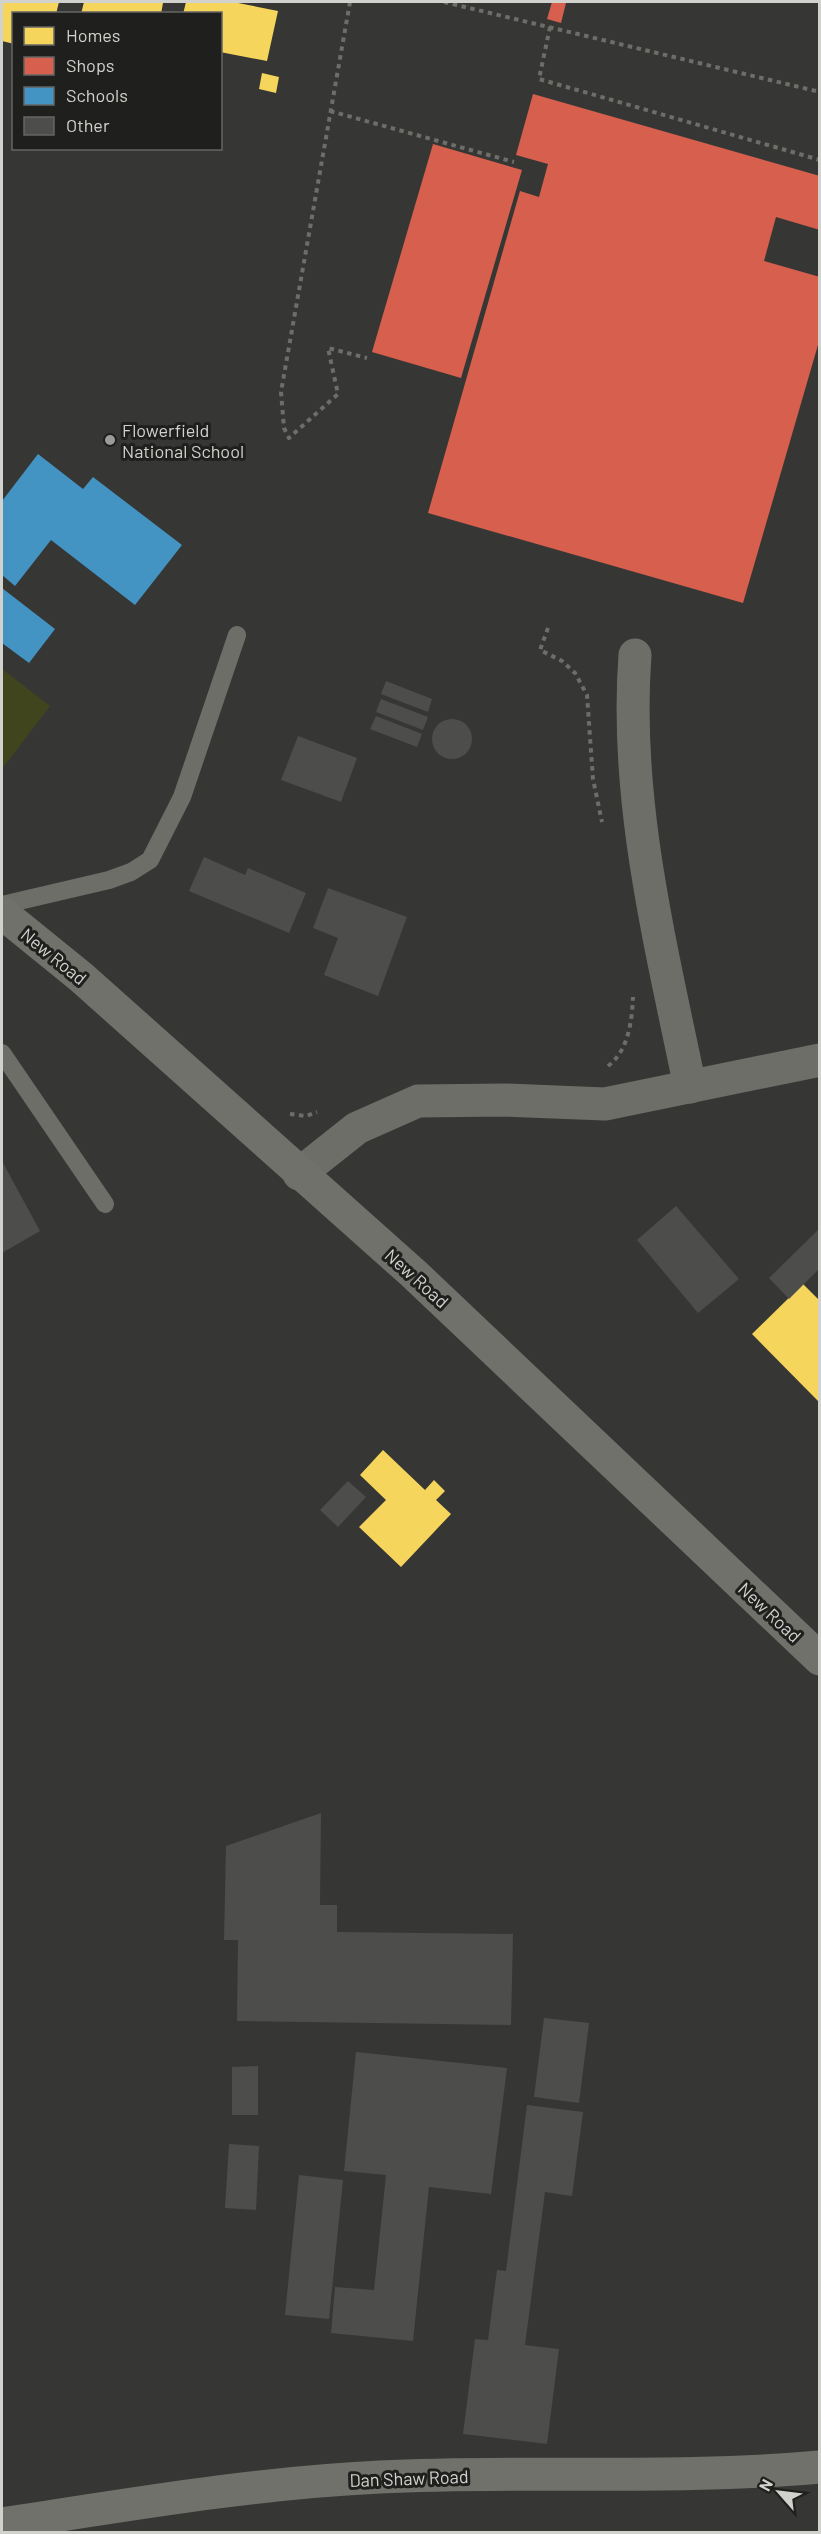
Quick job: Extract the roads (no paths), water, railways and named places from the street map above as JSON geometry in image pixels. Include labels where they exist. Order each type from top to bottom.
[{"type":"main road","name":"New Road","points":[[2,913],[81,977],[299,1174],[414,1274],[819,1659]]},
{"type":"main road","name":"Dan Shaw Road","points":[[2,2524],[192,2495],[379,2477],[746,2474],[819,2467]]},
{"type":"street","points":[[635,655],[633,738],[635,783],[648,879],[690,1087]]},
{"type":"street","points":[[299,1174],[357,1128],[418,1101],[505,1100],[605,1104],[819,1060]]},
{"type":"lane","points":[[2,905],[109,880],[131,872],[150,860],[182,797],[237,635]]},
{"type":"lane","points":[[2,1053],[105,1204]]},
{"type":"place","name":"Flowerfield National School","points":[[110,440]]}]
